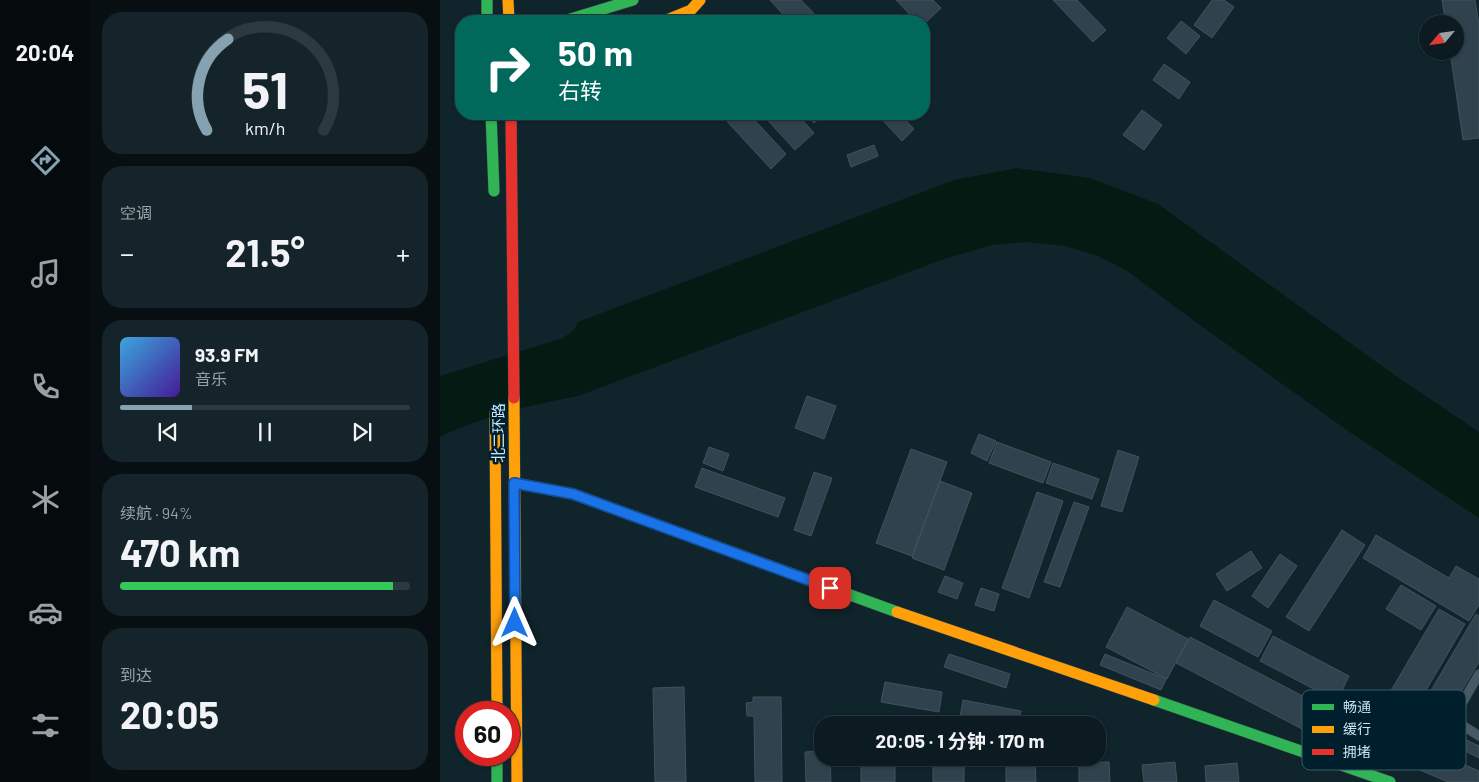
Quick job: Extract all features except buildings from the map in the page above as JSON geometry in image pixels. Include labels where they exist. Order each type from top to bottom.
[{"type":"main road","points":[[487,0],[488,15]]},
{"type":"main road","points":[[508,0],[509,15]]},
{"type":"main road","points":[[584,15],[633,0]]},
{"type":"main road","points":[[679,15],[691,10],[700,0]]},
{"type":"main road","points":[[491,120],[494,205]]},
{"type":"main road","name":"北二环路","points":[[512,120],[516,782]]},
{"type":"main road","name":"北二环路","points":[[495,404],[497,701]]},
{"type":"main road","points":[[514,483],[573,494],[867,601],[1302,752]]},
{"type":"main road","points":[[497,766],[497,782]]},
{"type":"main road","points":[[1355,770],[1390,782]]},
{"type":"lane","points":[[1466,696],[1479,674]]},
{"type":"lane","points":[[1466,728],[1479,736]]},
{"type":"shaded area","points":[[1017,168],[1090,178],[1158,204],[1393,374],[1479,432],[1479,518],[1351,433],[1127,271],[1095,255],[1065,246],[1027,242],[993,245],[944,259],[578,396],[507,412],[473,423],[440,437],[440,376],[563,338],[574,330],[578,322],[954,180]]},
{"type":"traffic: fast","points":[[487,0],[487,15]]},
{"type":"traffic: fast","points":[[584,15],[633,0]]},
{"type":"traffic: fast","points":[[491,120],[494,191]]},
{"type":"traffic: fast","points":[[514,483],[573,494],[897,612]]},
{"type":"traffic: fast","points":[[1154,700],[1302,751]]},
{"type":"traffic: fast","points":[[497,766],[497,782]]},
{"type":"traffic: fast","points":[[1355,770],[1390,782]]},
{"type":"traffic: slow","points":[[508,0],[509,15]]},
{"type":"traffic: slow","points":[[679,15],[691,10],[700,0]]},
{"type":"traffic: slow","points":[[514,398],[517,782]]},
{"type":"traffic: slow","points":[[495,412],[497,701]]},
{"type":"traffic: slow","points":[[897,612],[1154,700]]},
{"type":"traffic: jam","points":[[511,120],[514,398]]},
{"type":"route","points":[[515,623],[514,483],[573,494],[830,588]]}]
